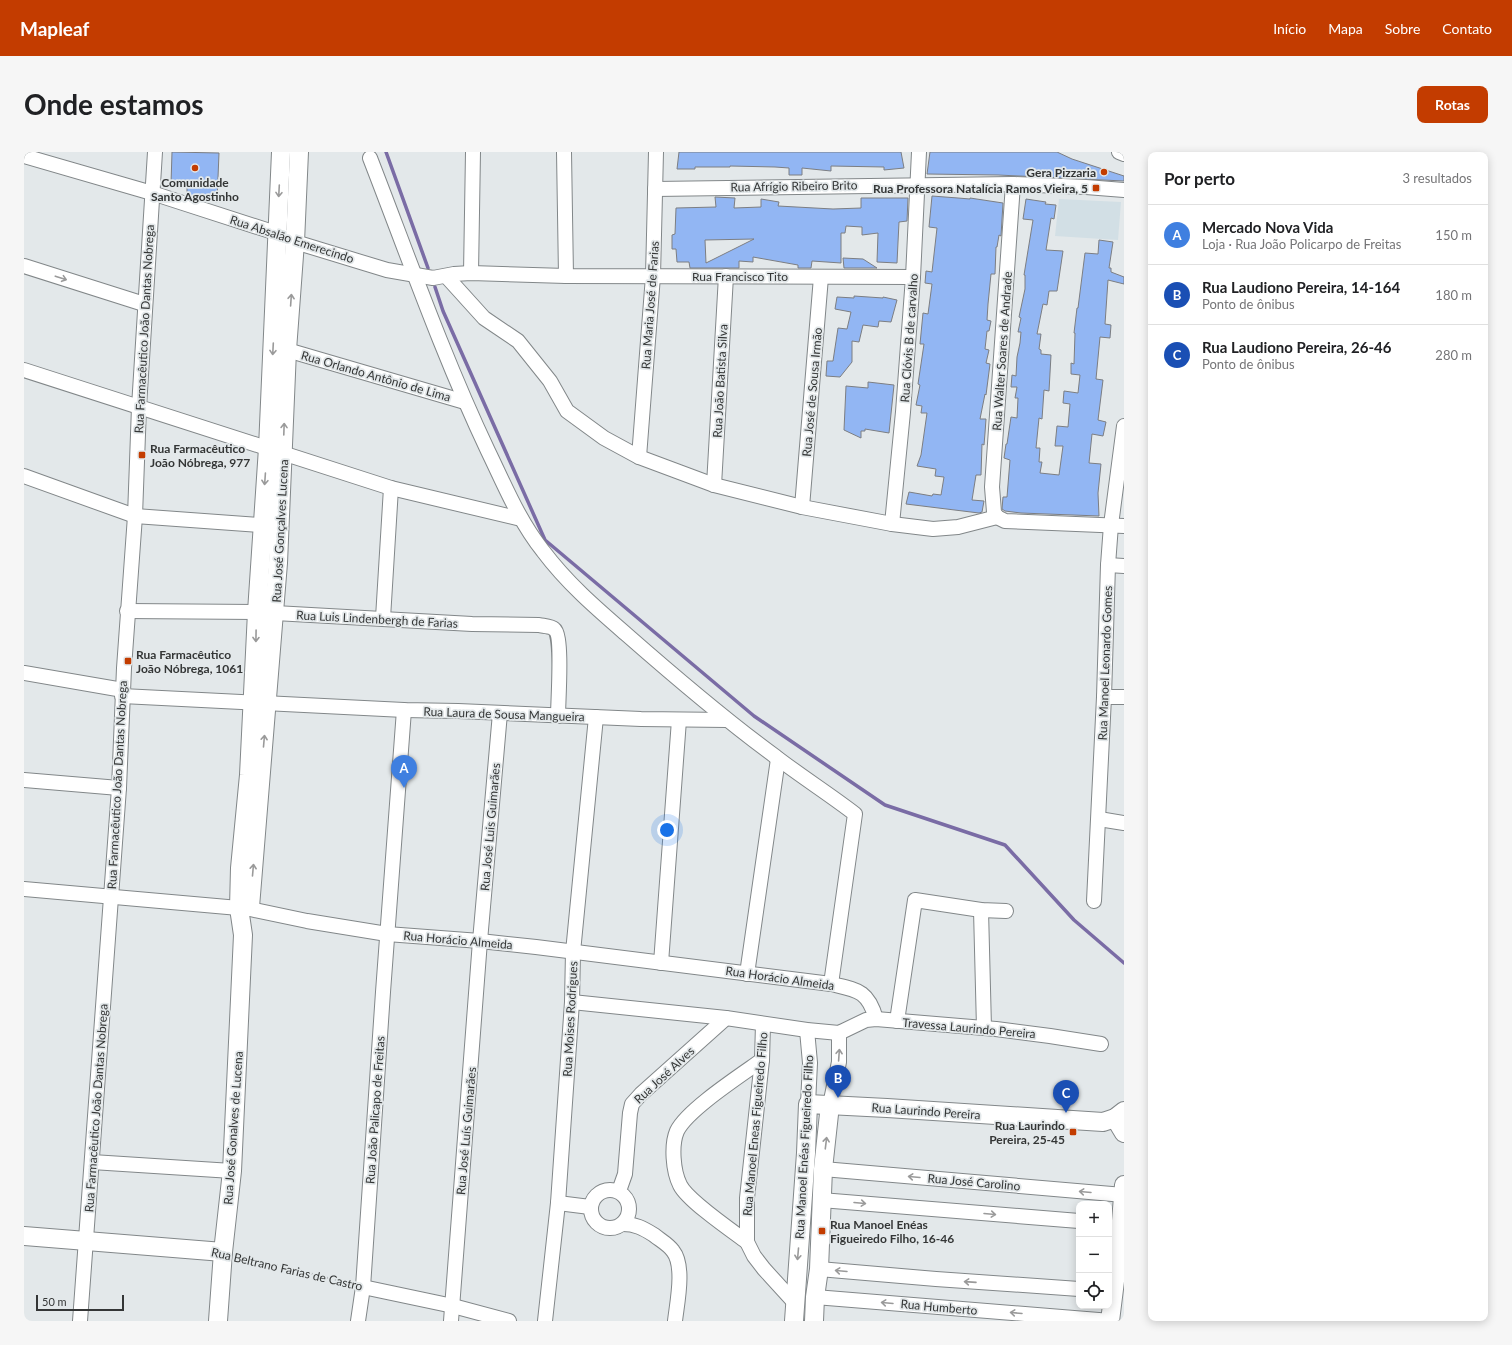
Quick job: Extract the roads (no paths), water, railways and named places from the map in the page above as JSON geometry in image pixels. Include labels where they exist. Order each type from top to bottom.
[{"type":"street","name":"Rua Farmacêutico João Dantas Nobrega","points":[[80,1321],[119,788],[122,693],[135,516],[138,407],[155,152]]},
{"type":"street","name":"Rua José Gonçalves Lucena","points":[[244,909],[240,868],[249,775],[275,614],[280,527],[276,450],[276,233],[281,152]]},
{"type":"street","name":"Rua José Gonçalves Lucena","points":[[260,703],[257,612],[262,526],[276,450],[287,350],[295,242],[299,152]]},
{"type":"street","points":[[472,273],[473,152]]},
{"type":"street","points":[[564,152],[566,276]]},
{"type":"street","name":"Rua Maria José de Farias","points":[[638,457],[653,276],[656,152]]},
{"type":"street","name":"Rua Clóvis B de carvalho","points":[[892,524],[914,277],[919,152]]},
{"type":"street","points":[[1119,152],[1124,154]]},
{"type":"street","name":"Rua Absalão Emerecindo","points":[[24,156],[152,193],[276,233],[295,242],[387,270],[433,278],[472,273],[566,276]]},
{"type":"street","points":[[370,158],[465,402],[521,519],[543,552],[571,585],[669,672],[727,720],[778,759],[832,795],[855,814],[831,984]]},
{"type":"street","name":"Rua Afrígio Ribeiro Brito","points":[[655,189],[1013,184],[1124,190]]},
{"type":"street","name":"Rua Walter Soares de Andrade","points":[[997,517],[994,512],[992,487],[1013,184]]},
{"type":"street","points":[[24,266],[144,304]]},
{"type":"street","points":[[446,276],[484,318],[518,341],[550,381],[567,410],[604,438],[638,457],[714,485],[802,507],[892,524],[933,529],[958,527],[997,517],[1005,521],[1118,526]]},
{"type":"street","name":"Rua Francisco Tito","points":[[566,276],[914,277]]},
{"type":"street","name":"Rua João Batista Silva","points":[[714,485],[726,276]]},
{"type":"street","name":"Rua José de Sousa Irmão","points":[[802,507],[821,277]]},
{"type":"street","name":"Rua Orlando Antônio de Lima","points":[[287,350],[465,402]]},
{"type":"street","points":[[24,370],[391,488],[521,519]]},
{"type":"street","name":"Rua Manoel Leonardo Gomes","points":[[1094,901],[1099,819],[1108,566],[1118,526],[1124,426]]},
{"type":"street","points":[[24,476],[135,516],[280,527]]},
{"type":"street","points":[[383,618],[391,488]]},
{"type":"street","points":[[1108,566],[1124,566]]},
{"type":"street","name":"Rua Luis Lindenbergh de Farias","points":[[127,611],[257,612],[472,624],[539,625],[554,629],[558,634],[560,648],[558,716]]},
{"type":"street","name":"Rua Laura de Sousa Mangueira","points":[[24,673],[122,693],[260,703],[404,710],[500,712],[558,716],[727,720]]},
{"type":"street","points":[[1104,697],[1124,697]]},
{"type":"street","name":"Rua João Palicapo de Freitas","points":[[358,1321],[363,1286],[404,710]]},
{"type":"street","name":"Rua José Luis Guimarães","points":[[480,940],[500,712]]},
{"type":"street","name":"Rua Moises Rodrigues","points":[[545,1321],[558,1203],[572,1002],[573,952],[596,717]]},
{"type":"street","points":[[661,963],[679,720]]},
{"type":"street","points":[[747,974],[778,759]]},
{"type":"street","points":[[24,780],[119,788]]},
{"type":"street","points":[[1099,819],[1124,823]]},
{"type":"street","name":"Rua Horácio Almeida","points":[[24,889],[244,909],[387,934],[480,940],[831,984],[848,988],[863,994],[873,1006],[876,1019]]},
{"type":"street","points":[[897,1021],[915,900],[981,910],[1006,911]]},
{"type":"street","name":"Rua José Gonalves de Lucena","points":[[218,1321],[223,1252],[232,1171],[244,909]]},
{"type":"street","points":[[981,910],[984,1028]]},
{"type":"street","name":"Rua José Luís Guimarães","points":[[452,1321],[480,940]]},
{"type":"street","points":[[572,1002],[726,1018],[807,1030],[839,1033]]},
{"type":"street","name":"Rua José Alves","points":[[619,1191],[625,1174],[632,1104],[641,1094],[726,1018]]},
{"type":"street","name":"Travessa Laurindo Pereira","points":[[839,1033],[866,1020],[876,1019],[984,1028],[1101,1044]]},
{"type":"street","name":"Rua Manoel Eneas Figueiredo Filho","points":[[747,1242],[747,1198],[762,1060],[763,1024]]},
{"type":"street","name":"Rua Manoel Enéas Figueiredo Filho","points":[[794,1321],[810,1063],[807,1030]]},
{"type":"street","name":"Rua Manoel Enéas Figueiredo Filho","points":[[814,1321],[823,1169],[830,1104],[839,1062],[839,1033]]},
{"type":"street","points":[[762,1060],[712,1097],[684,1121],[677,1131],[673,1146],[674,1165],[680,1185],[690,1197],[747,1242],[749,1248],[764,1269],[796,1303]]},
{"type":"street","name":"Rua Laurindo Pereira","points":[[808,1104],[830,1104],[1103,1122],[1121,1121]]},
{"type":"street","points":[[92,1162],[232,1171]]},
{"type":"street","name":"Rua José Carolino","points":[[823,1169],[1124,1192]]},
{"type":"street","points":[[623,1224],[627,1218],[629,1210],[629,1203],[625,1196],[619,1191],[611,1189],[604,1190],[597,1194],[592,1200],[590,1207],[591,1215],[601,1226],[608,1228],[623,1224],[639,1226],[658,1238],[674,1251],[678,1261],[679,1280],[675,1321]]},
{"type":"street","points":[[1110,1321],[1116,1292],[1115,1223],[1124,1192]]},
{"type":"street","points":[[821,1200],[1076,1221]]},
{"type":"street","points":[[558,1203],[590,1207]]},
{"type":"street","name":"Rua Beltrano Farias de Castro","points":[[24,1236],[223,1252]]},
{"type":"street","points":[[818,1269],[1076,1289]]},
{"type":"street","name":"Rua Beltrano Farias de Castro","points":[[363,1286],[452,1306],[509,1321]]},
{"type":"street","name":"Rua Humberto","points":[[815,1297],[1110,1321]]},
{"type":"waterway","points":[[386,152],[428,268]]},
{"type":"waterway","points":[[435,287],[443,311],[545,540],[754,716],[885,805],[1005,845],[1074,920],[1124,963]]},
{"type":"place","name":"Comunidade Santo Agostinho","points":[[195,168]]},
{"type":"place","name":"Gera Pizzaria","points":[[1104,172]]},
{"type":"place","name":"Rua Professora Natalícia Ramos Vieira, 5","points":[[1096,188]]},
{"type":"place","name":"Rua Farmacêutico João Nóbrega, 977","points":[[142,455]]},
{"type":"place","name":"Rua Farmacêutico João Nóbrega, 1061","points":[[128,661]]},
{"type":"place","name":"Mercado Nova Vida","points":[[404,788]]},
{"type":"place","name":"Rua Laudiono Pereira, 14-164","points":[[838,1098]]},
{"type":"place","name":"Rua Laudiono Pereira, 26-46","points":[[1066,1113]]},
{"type":"place","name":"Rua Laurindo Pereira, 25-45","points":[[1073,1132]]},
{"type":"place","name":"Rua Manoel Enéas Figueiredo Filho, 16-46","points":[[822,1231]]}]
